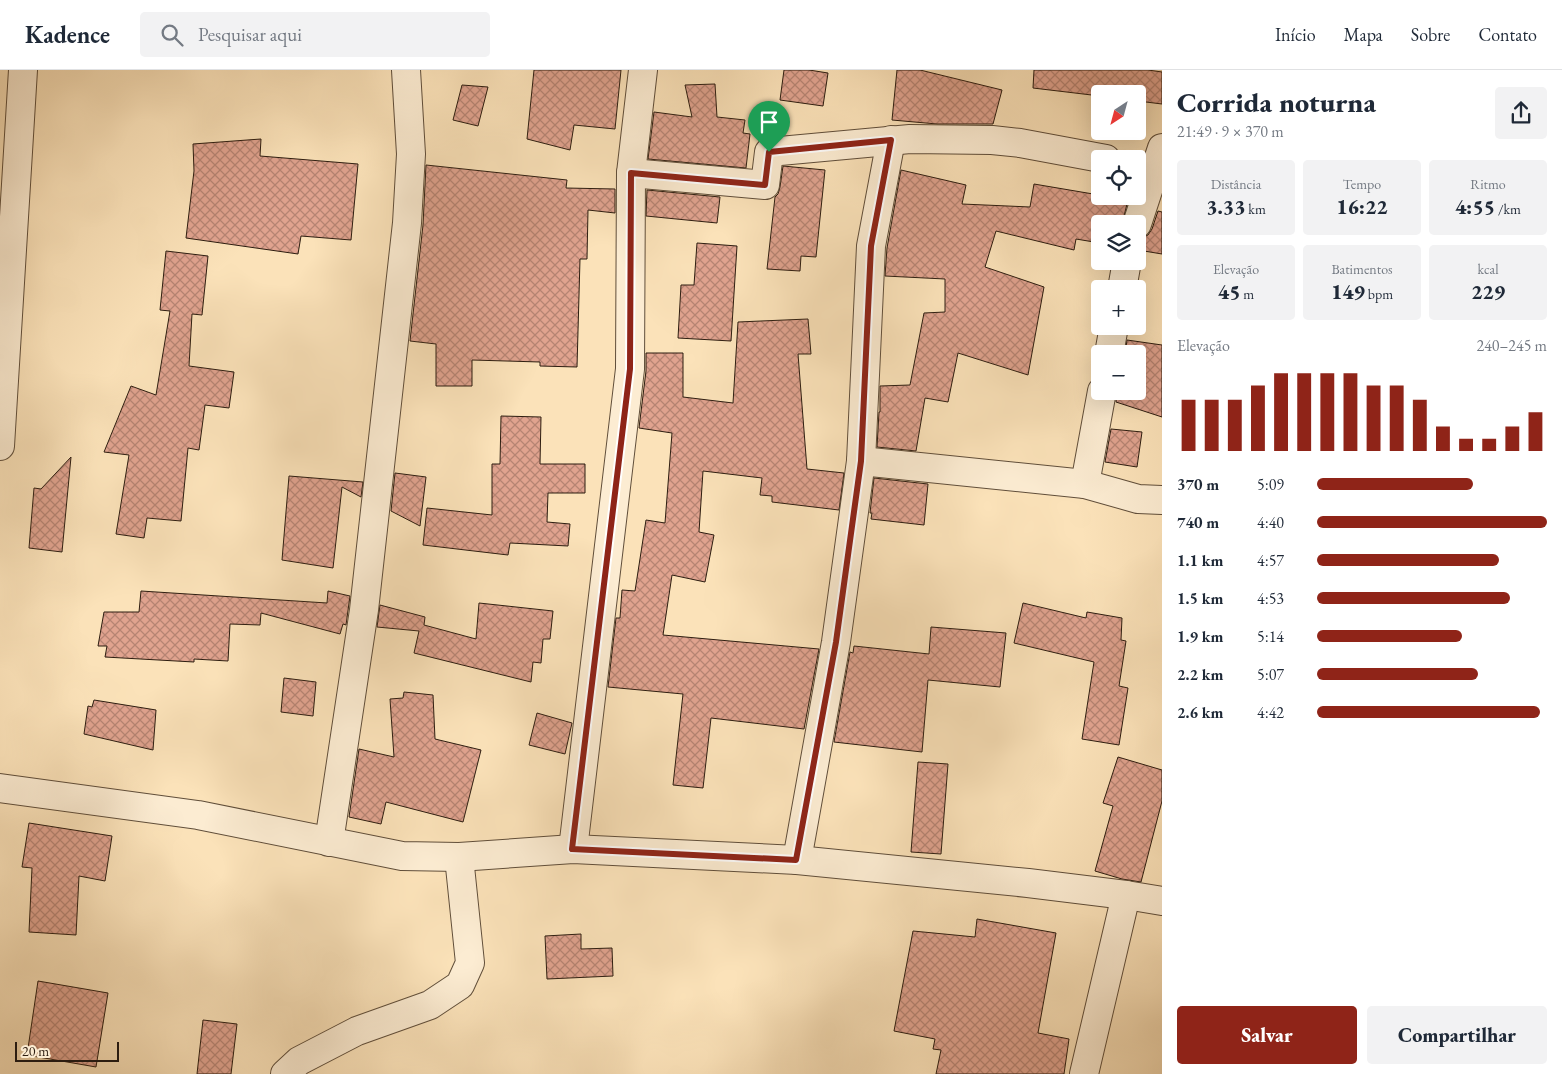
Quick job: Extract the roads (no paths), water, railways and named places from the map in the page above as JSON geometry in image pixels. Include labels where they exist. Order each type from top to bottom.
[{"type":"street","points":[[0,446],[23,70]]},
{"type":"street","points":[[329,842],[364,610],[407,223],[411,154],[406,70]]},
{"type":"street","points":[[572,849],[630,369],[631,173],[643,70]]},
{"type":"street","points":[[631,173],[765,185],[769,152],[910,139],[1020,142],[1091,156]]},
{"type":"street","points":[[796,860],[836,642],[861,461],[871,246],[891,140]]},
{"type":"street","points":[[1139,215],[1151,160]]},
{"type":"street","points":[[1085,484],[1100,400]]},
{"type":"street","points":[[861,461],[1085,484],[1138,499],[1162,500]]},
{"type":"street","points":[[0,788],[198,816],[402,856],[459,857],[572,849],[796,860],[1028,883],[1162,901]]},
{"type":"street","points":[[285,1074],[299,1061],[357,1031],[430,1005],[460,985],[470,963],[459,857]]},
{"type":"street","points":[[1084,1074],[1126,895]]}]
